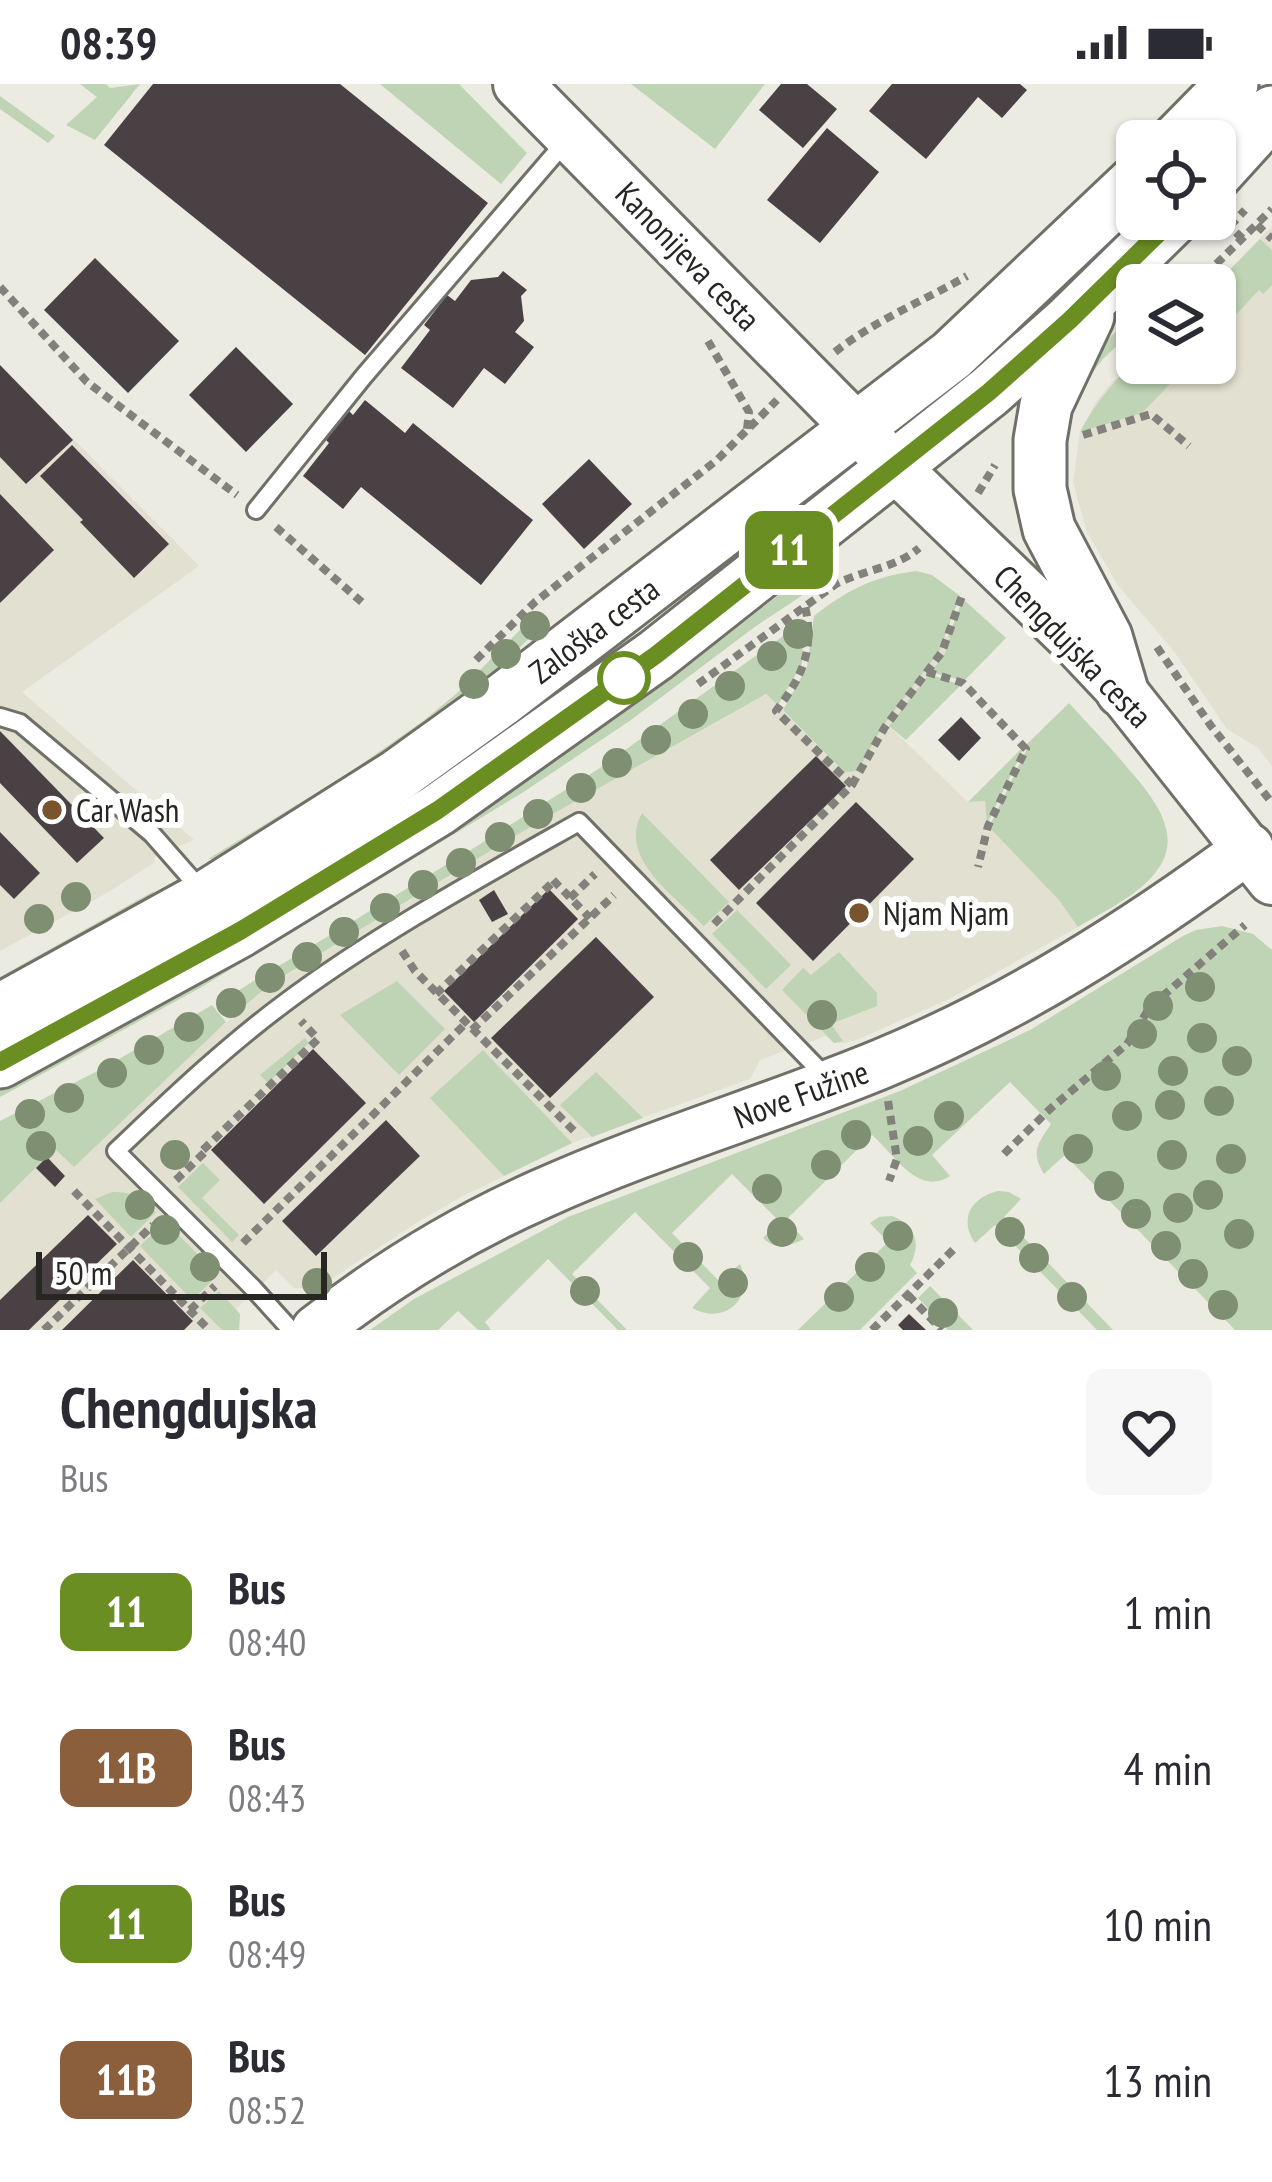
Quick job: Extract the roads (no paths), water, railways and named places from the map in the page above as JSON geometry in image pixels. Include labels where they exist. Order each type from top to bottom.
[{"type":"main road","points":[[1197,120],[1232,84]]},
{"type":"main road","points":[[1236,172],[1272,112]]},
{"type":"main road","name":"Zaloška cesta","points":[[0,1010],[207,896],[398,775],[502,700],[952,355],[1116,200]]},
{"type":"main road","name":"Zaloška cesta","points":[[0,1062],[240,931],[438,810],[656,655],[989,392],[1152,240]]},
{"type":"main road","points":[[1100,291],[1046,405],[1040,489],[1049,529],[1106,637],[1122,691]]},
{"type":"street","name":"Kanonijeva cesta","points":[[518,84],[856,428]]},
{"type":"street","name":"Chengdujska cesta","points":[[856,428],[1072,638],[1260,855]]},
{"type":"street","name":"Nove Fužine","points":[[316,1330],[401,1270],[537,1196],[949,1034],[1029,993],[1260,855]]},
{"type":"lane","points":[[256,509],[571,136]]},
{"type":"lane","points":[[0,717],[20,723],[152,834],[207,896]]},
{"type":"lane","points":[[291,1330],[116,1151],[285,1003],[391,933],[579,822],[832,1083]]},
{"type":"place","name":"Car Wash","points":[[52,810]]},
{"type":"place","name":"Njam Njam","points":[[859,913]]}]
